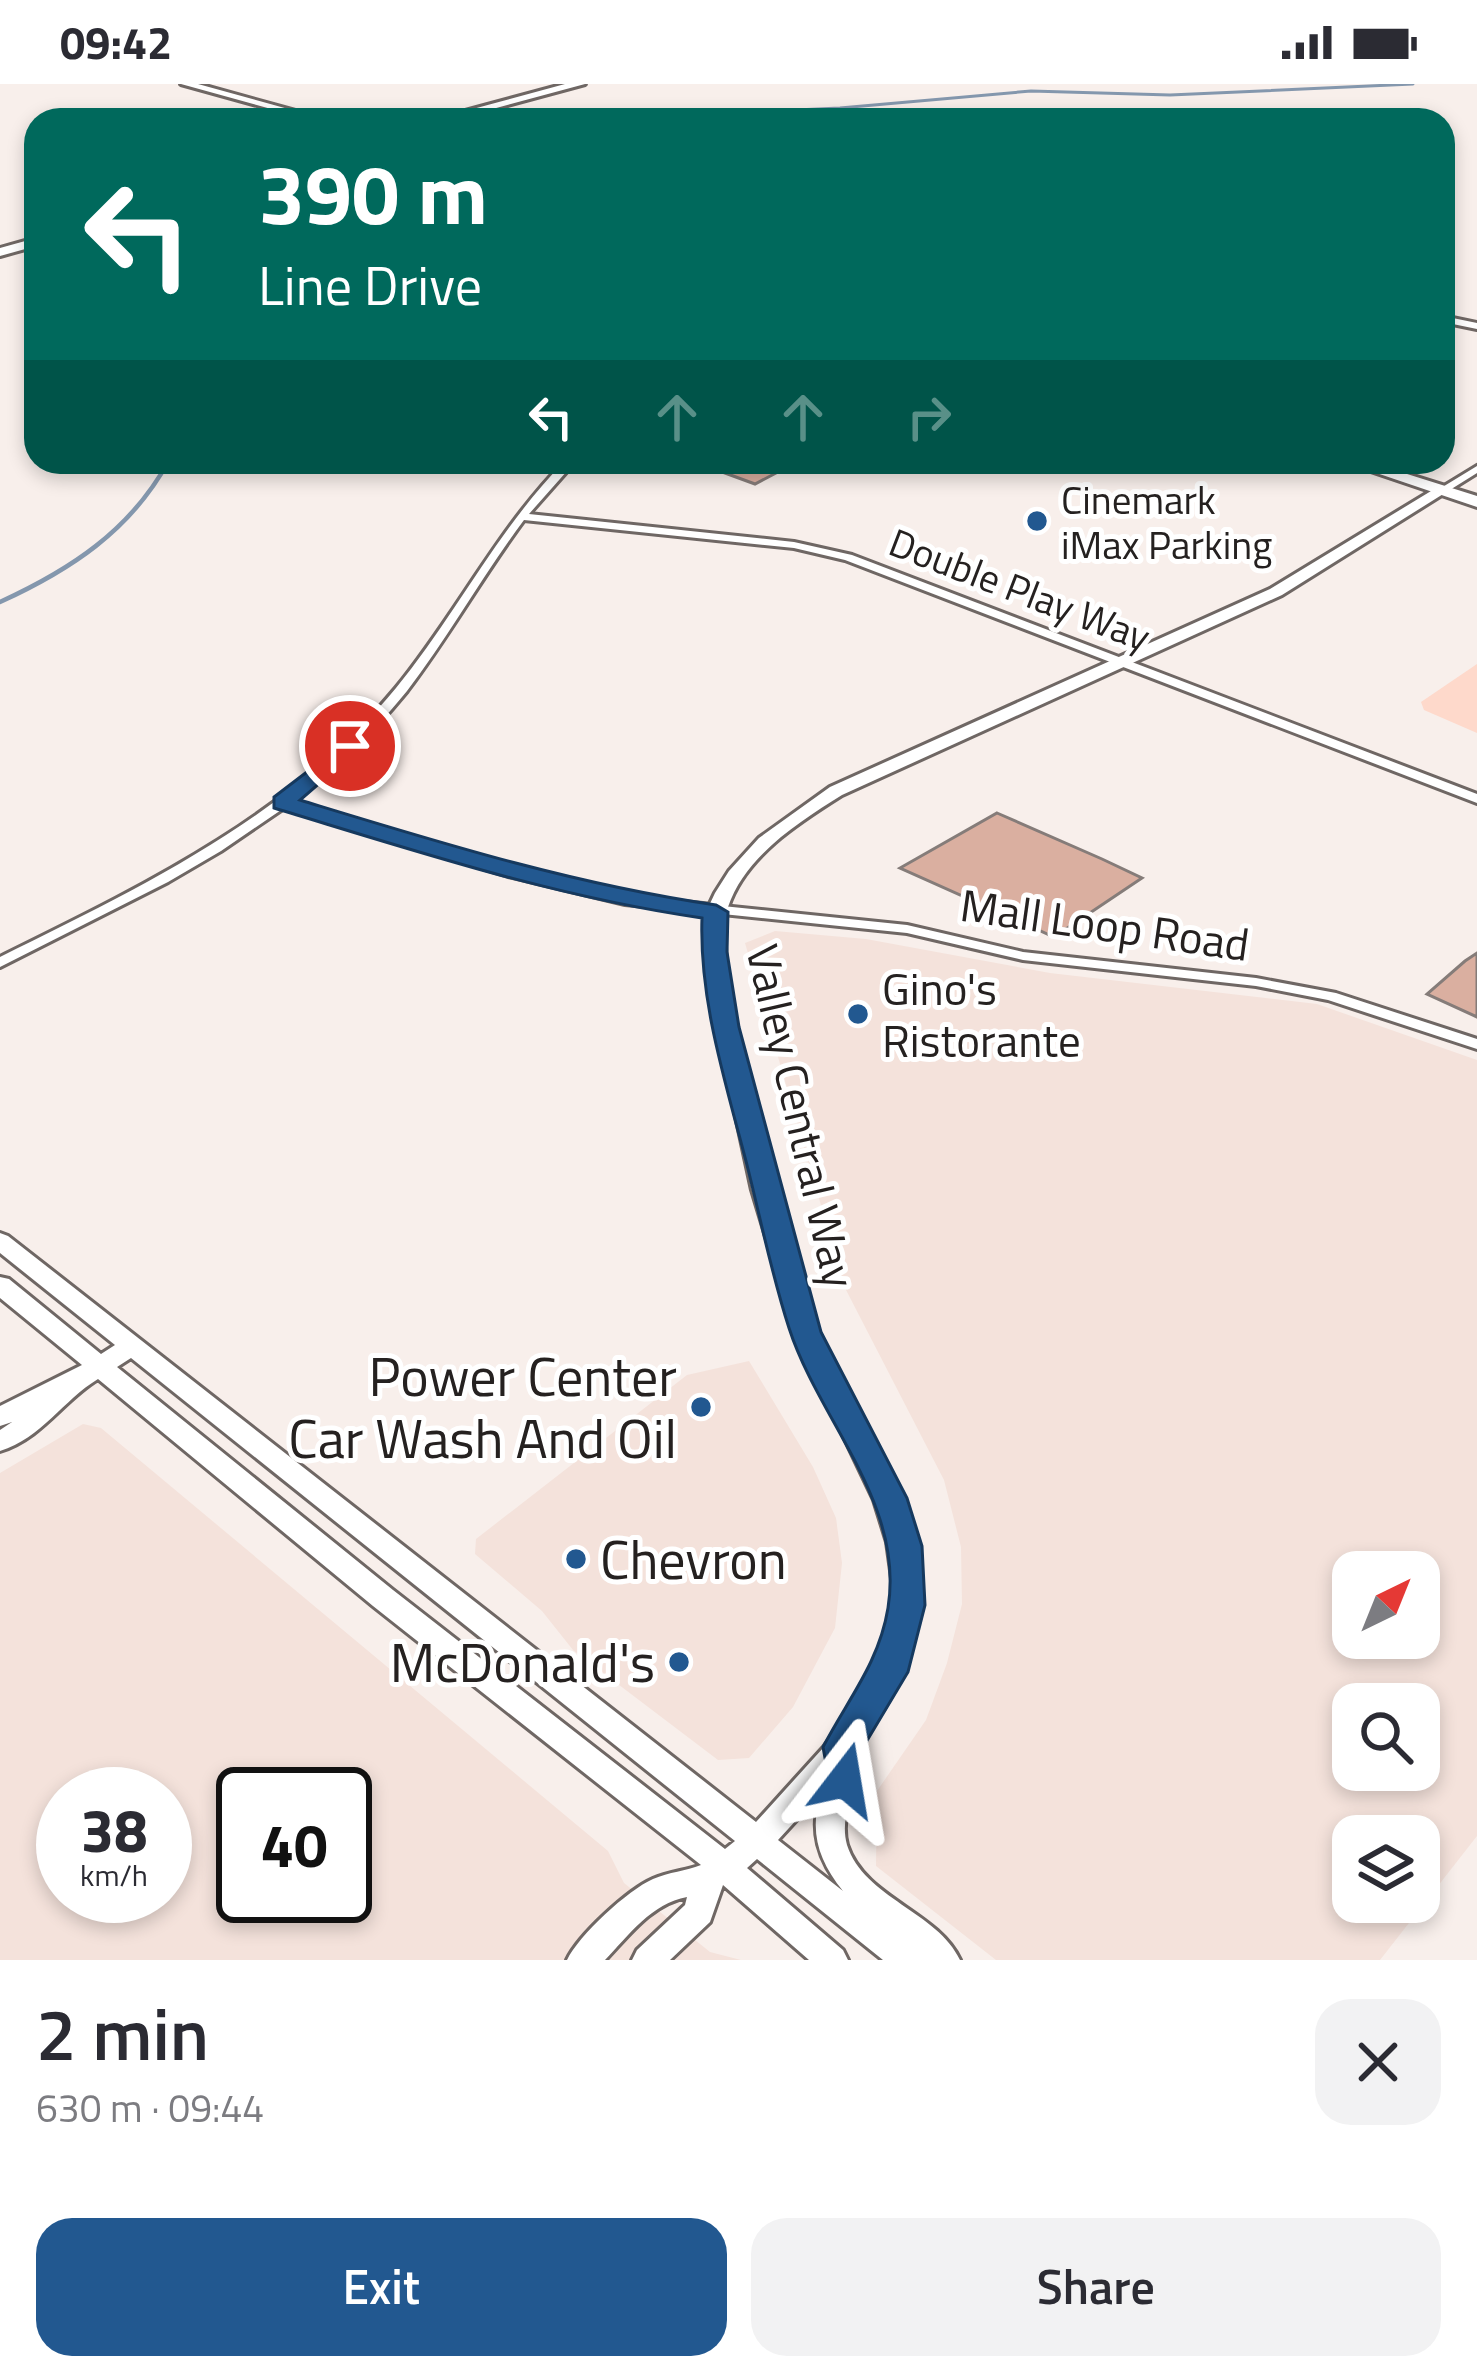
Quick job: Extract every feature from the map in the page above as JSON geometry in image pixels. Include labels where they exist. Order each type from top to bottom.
[{"type":"main road","points":[[489,108],[579,84]]},
{"type":"main road","points":[[504,108],[528,99]]},
{"type":"main road","points":[[1408,474],[1459,485],[1477,502]]},
{"type":"street","points":[[186,84],[274,108]]},
{"type":"street","points":[[225,96],[255,108]]},
{"type":"street","points":[[1459,485],[1477,469]]},
{"type":"street","points":[[0,963],[128,899],[282,802],[350,746],[400,691],[521,516],[559,474]]},
{"type":"street","name":"Valley Central Way","points":[[583,1960],[662,1889],[716,1872],[842,1747],[889,1672],[907,1605],[905,1546],[890,1498],[806,1332],[726,1027],[714,952],[716,912],[775,832],[836,791],[1276,592],[1459,485]]},
{"type":"street","name":"Double Play Way","points":[[521,516],[794,544],[848,556],[1477,799]]},
{"type":"street","name":"Mall Loop Road","points":[[282,802],[513,873],[626,899],[907,929],[1023,956],[1256,982],[1353,1002],[1477,1044]]},
{"type":"street","points":[[0,1241],[907,1960]]},
{"type":"street","points":[[0,1286],[716,1872],[832,1960]]},
{"type":"street","points":[[0,1417],[67,1386],[132,1346]]},
{"type":"street","points":[[0,1442],[43,1415],[67,1386]]},
{"type":"street","points":[[842,1747],[845,1780],[828,1825],[834,1853],[850,1876],[944,1960]]},
{"type":"street","name":"Valley Central Way","points":[[648,1960],[699,1912],[716,1872]]},
{"type":"shaded area","points":[[1477,664],[1477,733],[1424,710],[1421,702]]},
{"type":"shaded area","points":[[775,931],[866,939],[1050,973],[1317,1004],[1477,1060],[1477,1836],[1440,1883],[1440,1815],[1332,1815],[1332,1923],[1409,1923],[1380,1960],[996,1960],[876,1866],[877,1791],[926,1720],[947,1663],[962,1604],[961,1547],[944,1480],[845,1288],[745,943]]},
{"type":"shaded area","points":[[749,1361],[813,1467],[836,1518],[842,1563],[835,1628],[793,1707],[749,1758],[718,1760],[573,1650],[542,1611],[475,1554],[476,1539],[687,1375]]},
{"type":"shaded area","points":[[83,1424],[101,1428],[608,1851],[624,1883],[710,1952],[741,1960],[0,1960],[0,1473]]},
{"type":"building","points":[[728,474],[774,474],[755,484]]},
{"type":"building","points":[[997,813],[1142,878],[1054,937],[900,868]]},
{"type":"building","points":[[1477,953],[1477,1017],[1427,994],[1465,961]]},
{"type":"waterway","points":[[840,108],[1031,91],[1170,95],[1413,84]]},
{"type":"waterway","points":[[0,602],[96,546],[136,508],[161,474]]},
{"type":"place","name":"Cinemark iMax Parking","points":[[1037,521]]},
{"type":"place","name":"Gino's Ristorante","points":[[858,1014]]},
{"type":"place","name":"Power Center Car Wash And Oil","points":[[701,1407]]},
{"type":"place","name":"Chevron","points":[[576,1559]]},
{"type":"place","name":"McDonald's","points":[[679,1662]]},
{"type":"route","points":[[350,746],[282,802],[513,873],[626,899],[716,912],[714,952],[726,1027],[767,1202],[806,1332],[890,1498],[905,1546],[907,1605],[889,1672],[842,1747],[845,1780]]}]
